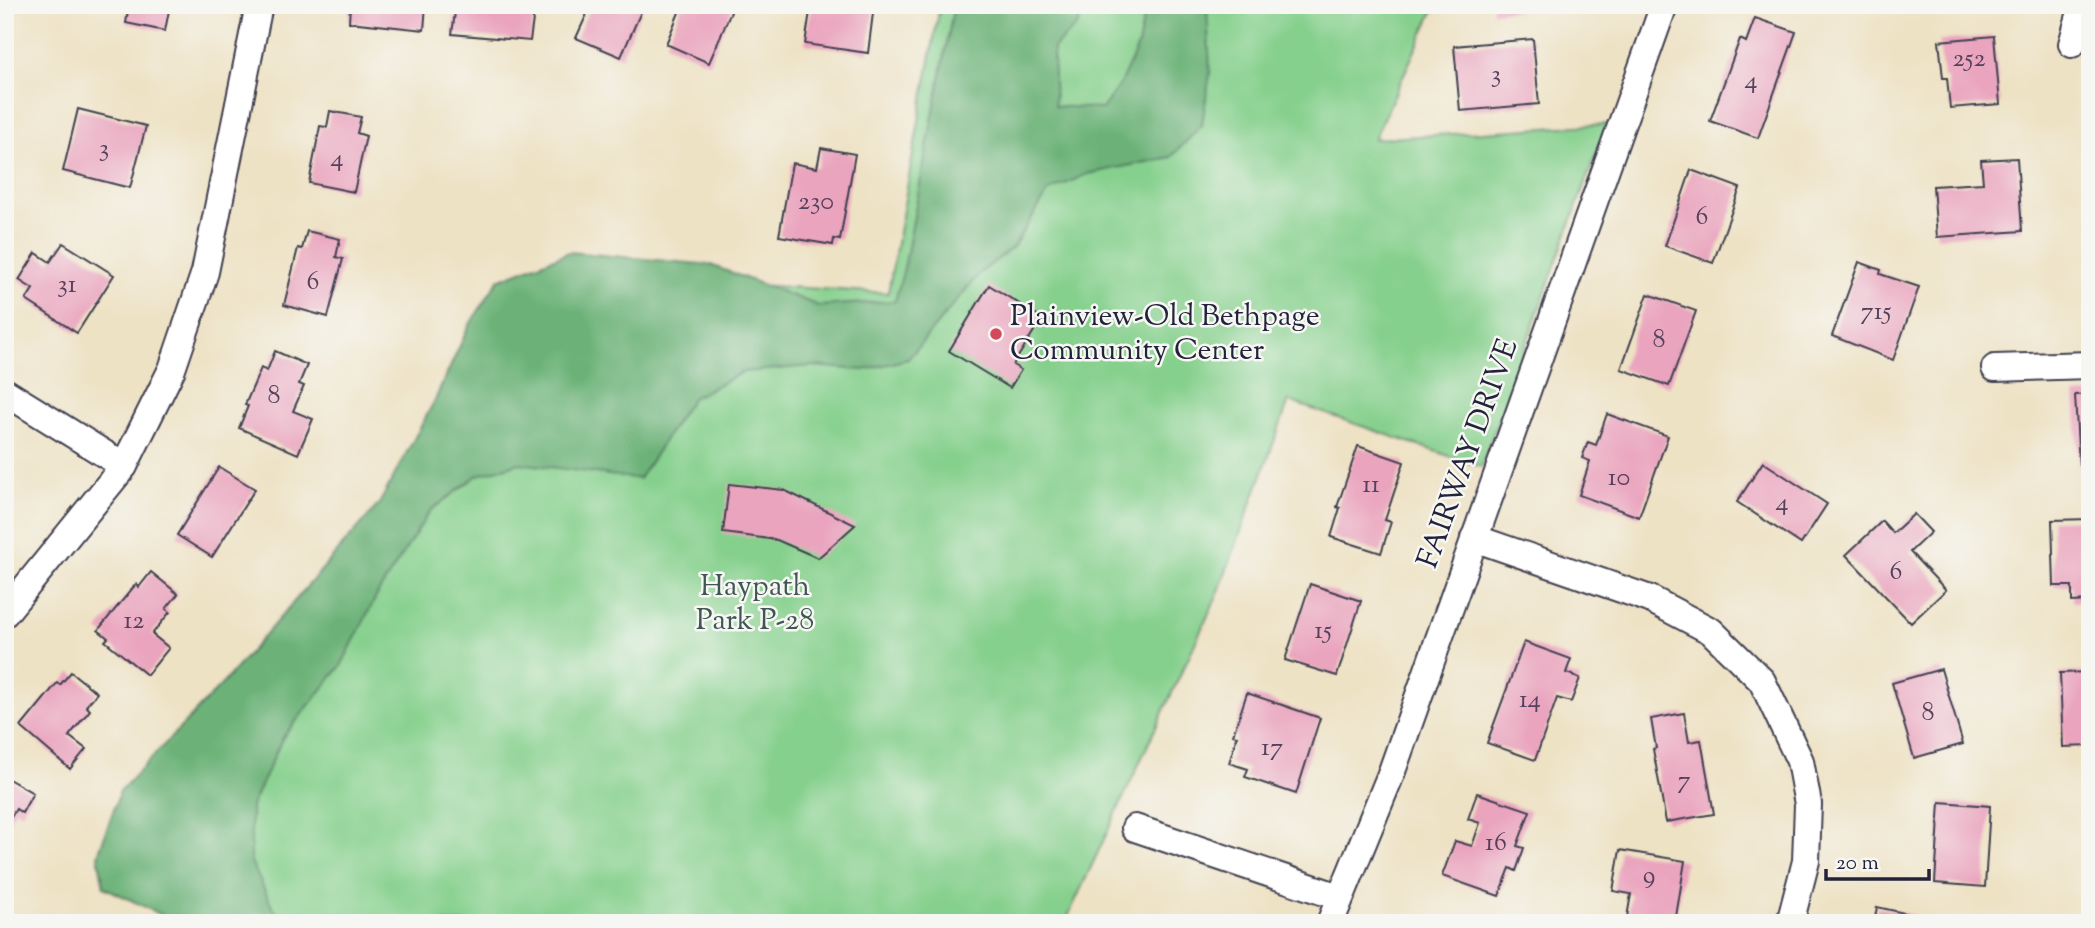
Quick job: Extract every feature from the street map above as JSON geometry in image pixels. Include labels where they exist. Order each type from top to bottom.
[{"type":"street","points":[[5,613],[124,466],[172,369],[205,272],[258,5]]},
{"type":"street","name":"FAIRWAY DRIVE","points":[[1330,923],[1391,774],[1664,5]]},
{"type":"street","points":[[2072,44],[2083,5]]},
{"type":"street","points":[[1995,368],[2090,365]]},
{"type":"street","points":[[5,392],[124,466]]},
{"type":"street","points":[[1474,538],[1650,599],[1711,631],[1762,681],[1800,761],[1808,804],[1806,861],[1790,923]]},
{"type":"street","points":[[1135,828],[1339,897]]},
{"type":"green space","name":"Haypath Park P-28","points":[[940,5],[1436,5],[1374,139],[1607,124],[1481,467],[1289,401],[1217,596],[1065,923],[210,923],[242,697],[556,273],[888,293]]},
{"type":"green space","points":[[954,5],[1085,5],[1077,26],[1053,48],[1055,106],[1102,109],[1121,82],[1138,46],[1146,5],[1207,5],[1210,73],[1202,125],[1171,157],[1087,174],[1049,191],[1013,247],[979,274],[908,359],[864,370],[812,366],[743,372],[692,398],[639,479],[520,463],[478,475],[430,511],[378,593],[341,666],[283,737],[251,806],[251,862],[274,910],[294,923],[178,923],[104,887],[98,855],[120,791],[224,682],[379,504],[435,400],[469,326],[498,280],[569,252],[711,265],[819,306],[895,301],[904,268]]},
{"type":"building","points":[[129,5],[170,5],[165,31],[126,23]]},
{"type":"building","points":[[350,5],[426,5],[424,30],[349,22]]},
{"type":"building","points":[[456,5],[535,5],[530,41],[452,34]]},
{"type":"building","points":[[591,5],[644,5],[621,57],[576,38]]},
{"type":"building","points":[[682,5],[734,5],[709,63],[666,44]]},
{"type":"building","points":[[811,5],[874,5],[868,53],[805,44]]},
{"type":"building","points":[[1492,5],[1563,5],[1563,7],[1492,12]]},
{"type":"building","points":[[1755,18],[1796,32],[1758,138],[1710,121],[1740,39],[1746,42]]},
{"type":"building","points":[[1994,36],[2000,104],[1950,108],[1939,41]]},
{"type":"building","points":[[1533,39],[1539,104],[1460,111],[1454,46]]},
{"type":"building","points":[[78,109],[146,126],[130,188],[63,171]]},
{"type":"building","points":[[330,111],[361,117],[357,133],[366,136],[354,192],[309,183],[320,126],[327,127]]},
{"type":"building","points":[[821,148],[855,154],[840,240],[834,239],[833,245],[779,236],[792,163],[817,168]]},
{"type":"building","points":[[2017,158],[2022,231],[1937,237],[1933,186],[1983,183],[1981,160]]},
{"type":"building","points":[[1691,170],[1740,188],[1713,263],[1665,246]]},
{"type":"building","points":[[307,231],[340,239],[336,257],[343,259],[328,317],[284,305],[298,248],[302,249]]},
{"type":"building","points":[[63,243],[114,275],[77,333],[26,300],[33,289],[19,280],[36,253],[50,262]]},
{"type":"building","points":[[1859,262],[1881,270],[1880,274],[1919,287],[1893,360],[1832,336]]},
{"type":"building","name":"Plainview-Old Bethpage Community Center","points":[[989,285],[1042,318],[1013,365],[1021,370],[1010,388],[949,351]]},
{"type":"building","points":[[1648,294],[1696,311],[1669,386],[1621,369]]},
{"type":"building","points":[[275,351],[307,365],[299,384],[304,386],[293,411],[313,419],[298,454],[239,428],[248,406],[245,405],[261,368],[267,371]]},
{"type":"building","points":[[2090,394],[2090,465],[2079,465],[2075,395]]},
{"type":"building","points":[[1607,414],[1668,436],[1639,517],[1579,495],[1590,461],[1582,458],[1588,442],[1596,445]]},
{"type":"building","points":[[1358,446],[1404,462],[1385,520],[1391,522],[1381,553],[1331,537],[1340,508],[1337,507]]},
{"type":"building","points":[[1763,462],[1827,504],[1801,544],[1737,502]]},
{"type":"building","points":[[219,467],[255,489],[212,557],[177,535]]},
{"type":"building","points":[[729,484],[784,490],[855,525],[818,558],[777,540],[723,533]]},
{"type":"building","points":[[1914,514],[1931,532],[1910,552],[1946,590],[1911,623],[1846,555],[1882,521],[1893,533]]},
{"type":"building","points":[[2090,519],[2090,601],[2072,602],[2072,586],[2054,586],[2052,520]]},
{"type":"building","points":[[151,572],[178,594],[166,609],[170,612],[152,634],[169,648],[147,675],[105,641],[108,638],[98,630],[136,584],[139,587]]},
{"type":"building","points":[[1310,584],[1361,601],[1337,676],[1285,660]]},
{"type":"building","points":[[1524,642],[1571,659],[1566,673],[1580,678],[1571,702],[1557,698],[1535,760],[1487,743]]},
{"type":"building","points":[[1941,669],[1963,744],[1914,758],[1892,683]]},
{"type":"building","points":[[71,672],[97,693],[86,706],[90,710],[69,736],[86,749],[70,769],[21,727],[57,683],[60,685]]},
{"type":"building","points":[[2090,672],[2090,746],[2063,747],[2060,673]]},
{"type":"building","points":[[1247,693],[1320,718],[1296,794],[1245,777],[1248,769],[1229,763],[1237,736],[1233,735]]},
{"type":"building","points":[[1684,713],[1689,742],[1701,740],[1714,814],[1666,822],[1653,749],[1656,748],[1651,719]]},
{"type":"building","points":[[5,777],[33,793],[22,813],[16,809],[5,827]]},
{"type":"building","points":[[1477,793],[1530,811],[1517,846],[1524,848],[1516,871],[1510,868],[1499,896],[1442,876],[1455,841],[1472,846],[1480,823],[1468,819]]},
{"type":"building","points":[[1940,802],[1990,806],[1985,887],[1935,883]]},
{"type":"building","points":[[1620,850],[1685,861],[1675,923],[1626,923],[1631,894],[1613,891]]},
{"type":"building","points":[[1877,907],[1927,918],[1926,923],[1874,923]]},
{"type":"place","name":"Plainview-Old Bethpage Community Center","points":[[996,334]]}]
